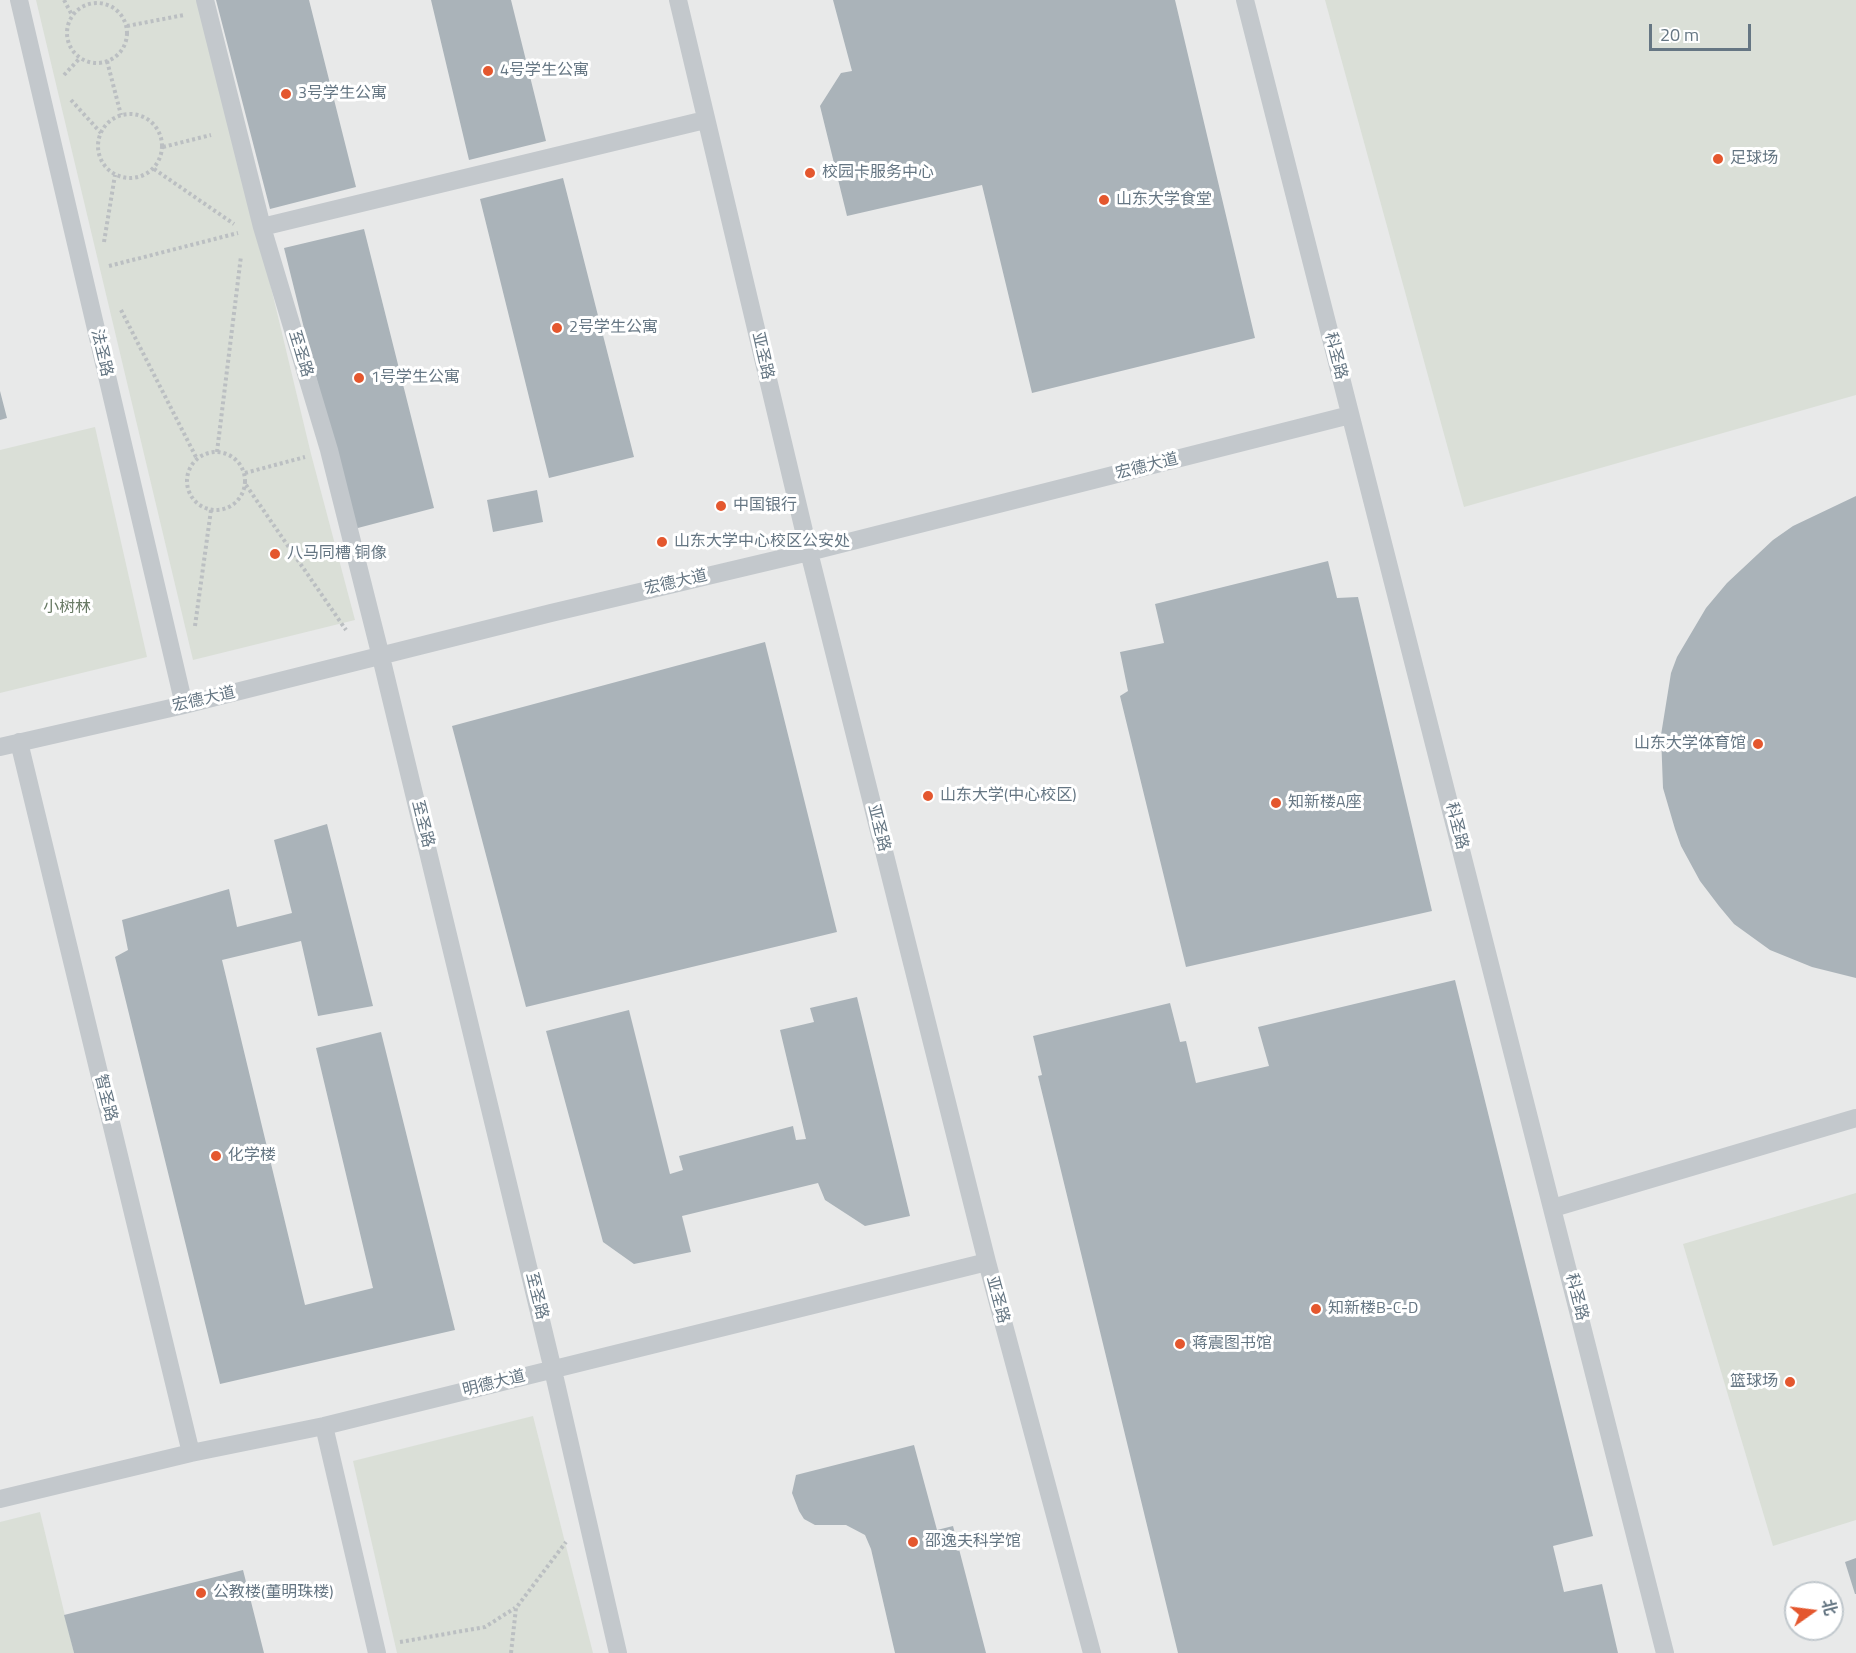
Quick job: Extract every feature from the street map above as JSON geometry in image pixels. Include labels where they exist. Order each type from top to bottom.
[{"type":"lane","name":"法圣路","points":[[19,0],[184,705]]},
{"type":"lane","name":"亚圣路","points":[[678,0],[809,552],[987,1262],[1092,1653]]},
{"type":"lane","name":"科圣路","points":[[1245,0],[1665,1653]]},
{"type":"lane","name":"至圣路","points":[[207,5],[238,129],[253,229],[329,450],[374,659],[553,1370],[618,1653]]},
{"type":"lane","points":[[253,229],[705,120]]},
{"type":"lane","name":"宏德大道","points":[[0,747],[374,659],[1350,415]]},
{"type":"lane","name":"智圣路","points":[[19,742],[191,1454]]},
{"type":"lane","points":[[1553,1208],[1856,1118]]},
{"type":"lane","name":"明德大道","points":[[0,1499],[191,1454],[324,1426],[987,1262]]},
{"type":"lane","points":[[324,1426],[376,1650]]},
{"type":"path","points":[[64,0],[72,15]]},
{"type":"path","points":[[107,2],[120,12],[127,26],[127,40],[119,53],[107,61],[93,63],[80,58],[72,49],[68,38],[68,26],[72,15],[87,4],[107,2]]},
{"type":"path","points":[[127,26],[207,5]]},
{"type":"path","points":[[61,78],[80,58]]},
{"type":"path","points":[[107,61],[121,115]]},
{"type":"path","points":[[69,99],[101,133]]},
{"type":"path","points":[[133,114],[145,117],[155,125],[161,135],[163,147],[160,159],[154,169],[146,175],[125,178],[107,170],[102,162],[98,142],[101,133],[109,122],[121,115],[133,114]]},
{"type":"path","points":[[163,147],[238,129]]},
{"type":"path","points":[[154,169],[253,229]]},
{"type":"path","points":[[100,268],[115,175]]},
{"type":"path","points":[[82,273],[253,229]]},
{"type":"path","points":[[217,452],[253,229]]},
{"type":"path","points":[[116,300],[197,459]]},
{"type":"path","points":[[244,472],[329,450]]},
{"type":"path","points":[[246,485],[240,500],[226,509],[210,510],[199,505],[190,495],[187,483],[189,470],[197,459],[210,452],[229,455],[239,462],[244,472],[246,485],[374,659]]},
{"type":"path","points":[[193,636],[210,510]]},
{"type":"path","points":[[376,1650],[485,1627],[516,1608],[586,1515]]},
{"type":"path","points":[[511,1653],[516,1608]]},
{"type":"shaded area","name":"山东大学(中心校区)","points":[[0,0],[1856,0],[1856,1653],[0,1653]]},
{"type":"green space","points":[[36,0],[202,0],[311,454],[355,620],[193,660]]},
{"type":"green space","points":[[1325,0],[1856,0],[1856,395],[1464,507]]},
{"type":"green space","name":"小树林","points":[[95,427],[147,657],[0,693],[0,450]]},
{"type":"green space","name":"篮球场","points":[[1856,1193],[1856,1520],[1773,1546],[1683,1244]]},
{"type":"green space","points":[[533,1416],[593,1653],[397,1653],[353,1461]]},
{"type":"green space","points":[[40,1512],[74,1653],[0,1653],[0,1522]]},
{"type":"building","name":"3号学生公寓","points":[[216,0],[309,0],[356,187],[270,209]]},
{"type":"building","name":"4号学生公寓","points":[[431,0],[511,0],[546,141],[469,160]]},
{"type":"building","name":"山东大学食堂","points":[[833,0],[1175,0],[1255,338],[1032,393],[982,185],[847,216],[820,106],[841,73],[852,71]]},
{"type":"building","name":"2号学生公寓","points":[[563,178],[634,457],[549,478],[480,199]]},
{"type":"building","name":"1号学生公寓","points":[[364,229],[434,508],[354,529],[284,248]]},
{"type":"building","points":[[0,391],[7,418],[0,420]]},
{"type":"building","points":[[537,490],[543,522],[493,532],[487,500]]},
{"type":"building","name":"山东大学体育馆","points":[[1856,496],[1856,978],[1812,967],[1770,950],[1734,924],[1719,906],[1700,881],[1681,846],[1675,829],[1663,788],[1661,735],[1671,673],[1677,657],[1706,608],[1727,583],[1773,540],[1793,526]]},
{"type":"building","name":"知新楼A座","points":[[1328,561],[1337,598],[1358,597],[1432,911],[1186,967],[1120,696],[1128,691],[1120,652],[1164,643],[1155,604]]},
{"type":"building","points":[[765,642],[837,932],[526,1007],[452,726]]},
{"type":"building","name":"化学楼","points":[[327,824],[373,1006],[318,1016],[301,941],[222,960],[305,1305],[373,1288],[316,1048],[381,1032],[455,1330],[220,1384],[115,957],[128,950],[122,920],[229,889],[237,927],[292,913],[274,840]]},
{"type":"building","name":"知新楼B-C-D","points":[[1455,980],[1593,1536],[1553,1546],[1564,1592],[1602,1584],[1618,1653],[1178,1653],[1038,1076],[1042,1075],[1033,1036],[1170,1003],[1180,1042],[1186,1041],[1196,1083],[1269,1066],[1258,1027]]},
{"type":"building","points":[[857,997],[910,1216],[865,1226],[825,1200],[818,1183],[682,1216],[691,1252],[634,1264],[603,1242],[546,1031],[629,1010],[670,1174],[683,1170],[679,1156],[793,1126],[796,1140],[806,1139],[780,1030],[814,1022],[810,1008]]},
{"type":"building","name":"邵逸夫科学馆","points":[[914,1445],[937,1530],[953,1526],[986,1653],[895,1653],[871,1549],[865,1535],[846,1525],[815,1525],[804,1519],[792,1493],[796,1475]]},
{"type":"building","points":[[1856,1558],[1856,1594],[1855,1594],[1845,1562]]},
{"type":"building","name":"公教楼(董明珠楼)","points":[[243,1570],[264,1653],[74,1653],[64,1615]]},
{"type":"place","name":"4号学生公寓","points":[[488,71]]},
{"type":"place","name":"3号学生公寓","points":[[286,94]]},
{"type":"place","name":"足球场","points":[[1718,159]]},
{"type":"place","name":"校园卡服务中心","points":[[810,173]]},
{"type":"place","name":"山东大学食堂","points":[[1104,200]]},
{"type":"place","name":"2号学生公寓","points":[[557,328]]},
{"type":"place","name":"1号学生公寓","points":[[359,378]]},
{"type":"place","name":"中国银行","points":[[721,506]]},
{"type":"place","name":"山东大学中心校区公安处","points":[[662,542]]},
{"type":"place","name":"八马同槽 铜像","points":[[275,554]]},
{"type":"place","name":"山东大学体育馆","points":[[1758,744]]},
{"type":"place","name":"山东大学(中心校区)","points":[[928,796]]},
{"type":"place","name":"知新楼A座","points":[[1276,803]]},
{"type":"place","name":"化学楼","points":[[216,1156]]},
{"type":"place","name":"知新楼B-C-D","points":[[1316,1309]]},
{"type":"place","name":"蒋震图书馆","points":[[1180,1344]]},
{"type":"place","name":"篮球场","points":[[1790,1382]]},
{"type":"place","name":"邵逸夫科学馆","points":[[913,1542]]},
{"type":"place","name":"公教楼(董明珠楼)","points":[[201,1593]]}]
